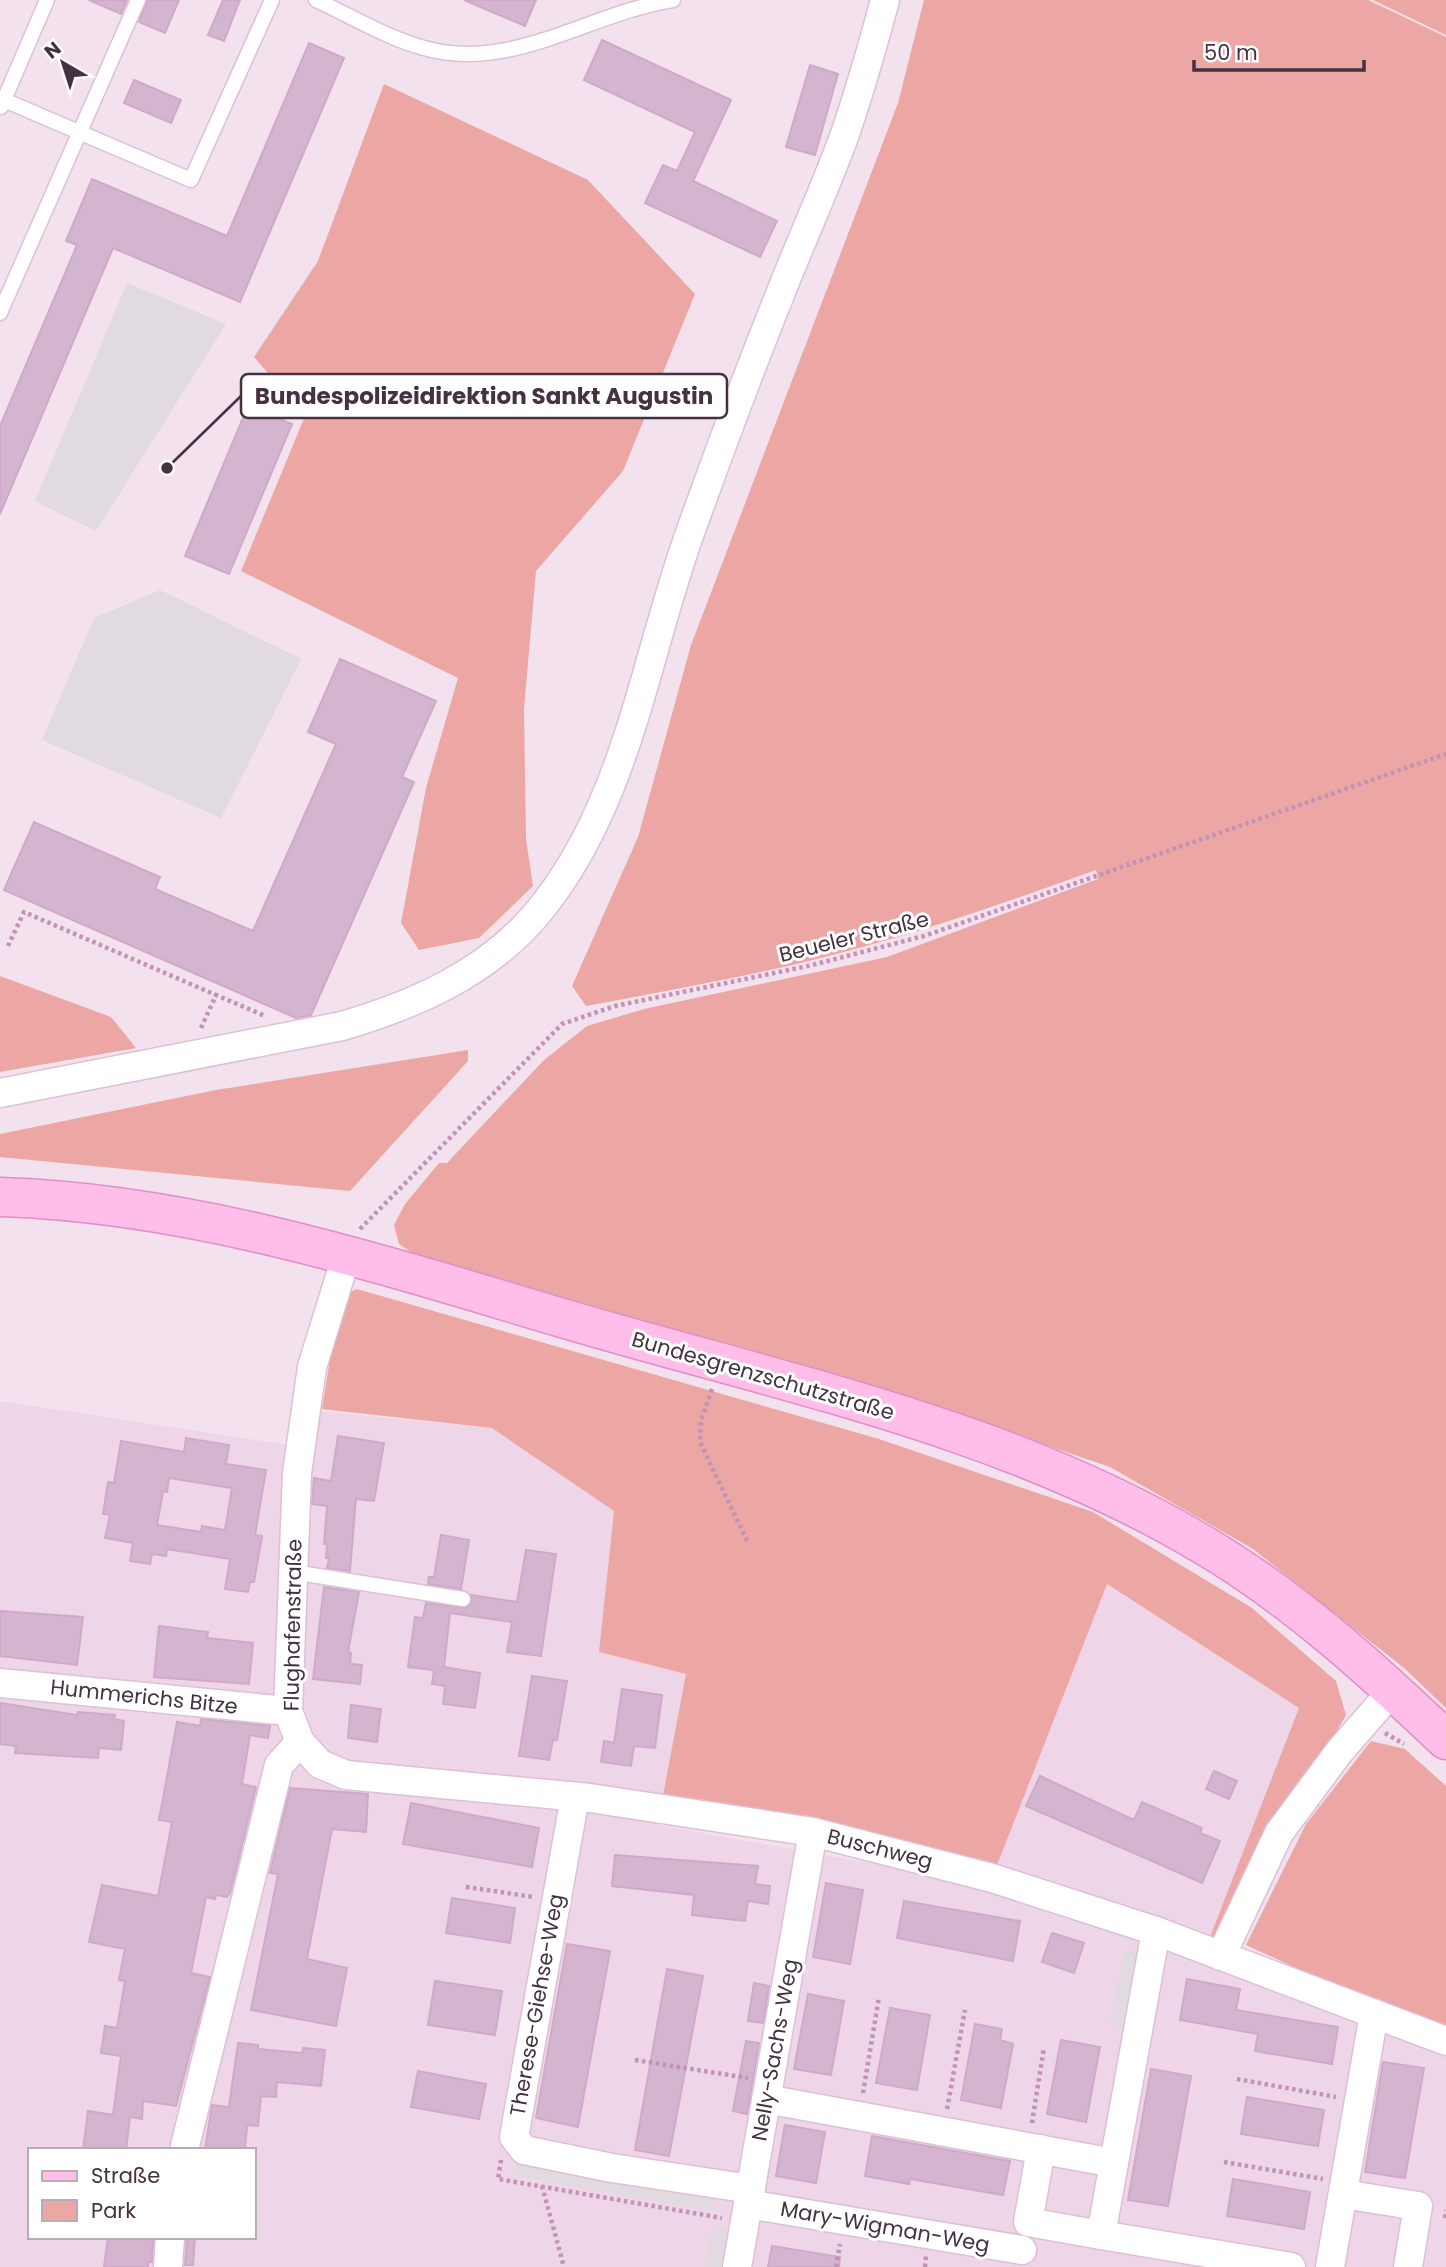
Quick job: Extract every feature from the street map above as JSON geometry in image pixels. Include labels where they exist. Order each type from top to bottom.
[{"type":"street","points":[[0,1093],[289,1036],[375,1016],[458,979],[489,958],[535,916],[577,856],[598,816],[643,690],[683,553],[844,137],[885,0]]},
{"type":"street","name":"Bundesgrenzschutzstraße","points":[[0,1197],[129,1208],[207,1221],[347,1254],[719,1365],[799,1384],[888,1410],[1052,1467],[1200,1542],[1250,1574],[1381,1704],[1429,1744]]},
{"type":"street","name":"Flughafenstraße","points":[[184,2148],[279,1765],[300,1742],[288,1711],[297,1473],[312,1367],[347,1254]]},
{"type":"street","name":"Hummerichs Bitze","points":[[0,1683],[288,1711]]},
{"type":"street","points":[[1220,1956],[1279,1833],[1339,1752],[1381,1704]]},
{"type":"street","name":"Buschweg","points":[[300,1742],[320,1764],[346,1775],[575,1797],[813,1832],[992,1878],[1156,1931],[1446,2041]]},
{"type":"street","name":"Therese-Giehse-Weg","points":[[575,1797],[514,2137],[524,2150],[749,2196]]},
{"type":"street","name":"Nelly-Sachs-Weg","points":[[737,2267],[813,1832]]},
{"type":"street","points":[[1101,2235],[1156,1931]]},
{"type":"street","points":[[1330,2267],[1374,2014]]},
{"type":"street","points":[[768,2090],[859,2116],[943,2129],[1114,2163]]},
{"type":"street","name":"Mary-Wigman-Weg","points":[[749,2196],[1020,2259],[1028,2222],[1034,2148]]},
{"type":"street","points":[[1344,2188],[1418,2206],[1408,2267]]},
{"type":"street","points":[[1028,2222],[1291,2267]]},
{"type":"street","points":[[168,2267],[170,2239]]},
{"type":"lane","points":[[47,0],[2,104],[79,132],[191,180],[272,0]]},
{"type":"lane","points":[[0,313],[138,0]]},
{"type":"lane","points":[[316,0],[422,48],[479,55],[512,50],[618,14],[673,0]]},
{"type":"lane","points":[[293,1572],[463,1599]]},
{"type":"path","name":"Beueler Straße","points":[[347,1254],[352,1238],[562,1024],[615,1006],[808,966],[924,936],[1446,754]]},
{"type":"path","points":[[8,946],[24,912],[275,1020],[289,1036]]},
{"type":"path","points":[[201,1028],[216,995]]},
{"type":"path","points":[[702,1382],[714,1385],[701,1420],[700,1442],[748,1543]]},
{"type":"path","points":[[1381,1704],[1391,1739],[1429,1744]]},
{"type":"path","points":[[466,1887],[556,1900]]},
{"type":"path","points":[[859,2116],[879,1997]]},
{"type":"path","points":[[943,2129],[965,2010]]},
{"type":"path","points":[[1034,2148],[1044,2048]]},
{"type":"path","points":[[635,2060],[768,2090]]},
{"type":"path","points":[[1237,2079],[1359,2101]]},
{"type":"path","points":[[1224,2162],[1344,2188]]},
{"type":"path","points":[[541,2186],[564,2267]]},
{"type":"path","points":[[1445,2218],[1446,2210]]},
{"type":"shaded area","points":[[127,283],[226,324],[96,531],[35,501]]},
{"type":"shaded area","points":[[160,590],[301,659],[221,818],[42,740],[94,618]]},
{"type":"shaded area","points":[[0,1401],[288,1445],[295,1409],[492,1428],[614,1511],[599,1652],[686,1674],[658,1825],[985,1884],[1106,1584],[1299,1708],[1202,1962],[1446,2049],[1446,2267],[0,2267]]},
{"type":"shaded area","points":[[1124,1950],[1143,1952],[1130,2029],[1110,2025]]},
{"type":"shaded area","points":[[516,2159],[716,2195],[713,2211],[512,2175]]},
{"type":"shaded area","points":[[713,2226],[733,2231],[725,2267],[705,2267]]},
{"type":"green space","points":[[924,0],[1368,0],[1446,37],[1446,1708],[1404,1668],[1253,1549],[1110,1467],[889,1392],[412,1253],[399,1244],[394,1225],[405,1204],[439,1163],[447,1163],[544,1060],[587,1026],[644,1009],[887,957],[1098,879],[1096,870],[901,936],[802,963],[730,978],[586,1006],[572,986],[638,837],[691,645],[898,103]]},
{"type":"green space","points":[[1373,0],[1446,0],[1446,35]]},
{"type":"green space","points":[[384,84],[588,180],[695,294],[623,471],[536,571],[524,709],[526,839],[533,886],[479,938],[419,950],[401,923],[426,788],[458,678],[241,571],[305,416],[254,357],[318,261]]},
{"type":"green space","points":[[0,976],[111,1017],[136,1048],[0,1072]]},
{"type":"green space","points":[[468,1050],[468,1061],[350,1191],[0,1157],[0,1134],[216,1090]]},
{"type":"green space","points":[[357,1289],[879,1439],[1093,1512],[1252,1608],[1336,1681],[1346,1715],[1279,1833],[1221,1956],[1205,1950],[1299,1708],[1107,1584],[992,1878],[660,1811],[686,1674],[599,1652],[614,1511],[492,1428],[322,1409],[340,1296]]},
{"type":"green space","points":[[1371,1741],[1405,1749],[1446,1786],[1446,2028],[1342,1989],[1246,1945],[1306,1824]]},
{"type":"building","points":[[89,0],[127,0],[121,14]]},
{"type":"building","points":[[147,0],[179,0],[165,33],[139,22]]},
{"type":"building","points":[[223,0],[240,0],[224,41],[208,35]]},
{"type":"building","points":[[464,0],[536,0],[525,26]]},
{"type":"building","points":[[602,40],[731,100],[693,181],[777,221],[760,257],[645,203],[663,165],[677,171],[695,132],[584,80]]},
{"type":"building","points":[[309,43],[344,58],[240,302],[113,248],[0,514],[0,426],[77,245],[66,241],[92,179],[227,236]]},
{"type":"building","points":[[810,65],[838,74],[815,155],[786,147]]},
{"type":"building","points":[[134,80],[181,100],[171,123],[124,103]]},
{"type":"building","points":[[248,406],[292,424],[229,574],[185,556]]},
{"type":"building","points":[[340,659],[436,701],[402,777],[414,782],[311,1015],[296,1018],[4,890],[34,822],[160,877],[155,889],[253,931],[336,744],[308,732]]},
{"type":"building","points":[[338,1436],[384,1443],[374,1501],[356,1499],[350,1571],[327,1568],[329,1558],[326,1558],[327,1544],[324,1544],[327,1506],[312,1504],[314,1478],[331,1481]]},
{"type":"building","points":[[186,1438],[229,1445],[226,1464],[266,1470],[255,1535],[262,1536],[254,1582],[250,1582],[248,1592],[225,1589],[230,1559],[167,1549],[166,1556],[152,1554],[150,1564],[130,1561],[133,1543],[105,1538],[110,1515],[103,1514],[108,1482],[114,1483],[121,1441],[184,1452]],"holes":[[[169,1478],[232,1488],[225,1530],[202,1526],[201,1532],[157,1525],[163,1491],[167,1492]]]},
{"type":"building","points":[[441,1535],[469,1540],[461,1589],[428,1584],[429,1577],[434,1577]]},
{"type":"building","points":[[526,1550],[556,1554],[541,1656],[507,1652],[512,1622],[450,1613],[444,1667],[480,1673],[475,1708],[443,1704],[445,1686],[432,1684],[434,1670],[408,1667],[415,1617],[423,1618],[426,1603],[467,1608],[472,1601],[471,1595],[517,1602]]},
{"type":"building","points":[[324,1587],[359,1592],[348,1652],[351,1653],[350,1664],[362,1665],[360,1684],[313,1679]]},
{"type":"building","points":[[0,1611],[83,1617],[77,1665],[0,1656]]},
{"type":"building","points":[[159,1626],[208,1632],[207,1638],[253,1643],[249,1684],[154,1677]]},
{"type":"building","points":[[532,1676],[567,1681],[557,1740],[553,1740],[549,1760],[519,1756]]},
{"type":"building","points":[[622,1689],[662,1695],[655,1748],[634,1746],[631,1766],[601,1762],[604,1741],[614,1743]]},
{"type":"building","points":[[0,1703],[77,1715],[78,1712],[115,1715],[114,1719],[124,1721],[121,1750],[99,1748],[98,1758],[15,1753],[16,1746],[0,1744]]},
{"type":"building","points":[[351,1705],[381,1709],[377,1742],[348,1738]]},
{"type":"building","points":[[201,1719],[270,1726],[268,1738],[250,1735],[242,1784],[256,1787],[230,1893],[227,1897],[216,1895],[215,1899],[206,1897],[191,1973],[210,1977],[176,2106],[143,2101],[142,2119],[130,2117],[126,2148],[83,2148],[88,2111],[113,2115],[121,2056],[101,2053],[105,2026],[117,2028],[125,1981],[119,1980],[125,1949],[89,1942],[102,1885],[158,1896],[172,1822],[159,1820],[177,1722],[200,1726]]},
{"type":"building","points":[[1214,1771],[1237,1781],[1229,1799],[1206,1789]]},
{"type":"building","points":[[1040,1776],[1134,1820],[1142,1802],[1202,1828],[1200,1833],[1220,1841],[1202,1883],[1026,1806]]},
{"type":"building","points":[[290,1788],[368,1794],[366,1832],[332,1829],[307,1959],[347,1968],[336,2026],[251,2010],[278,1874],[270,1873]]},
{"type":"building","points":[[411,1803],[539,1828],[532,1867],[403,1844]]},
{"type":"building","points":[[615,1855],[758,1866],[755,1884],[770,1886],[768,1904],[748,1901],[745,1921],[692,1915],[694,1895],[612,1886]]},
{"type":"building","points":[[826,1883],[863,1890],[850,1964],[813,1957]]},
{"type":"building","points":[[452,1898],[515,1908],[510,1943],[446,1933]]},
{"type":"building","points":[[904,1901],[1020,1921],[1013,1961],[897,1938]]},
{"type":"building","points":[[1052,1933],[1084,1943],[1074,1973],[1042,1962]]},
{"type":"building","points":[[567,1944],[610,1951],[578,2127],[536,2118]]},
{"type":"building","points":[[667,1969],[703,1976],[669,2156],[635,2150]]},
{"type":"building","points":[[1187,1979],[1240,1989],[1236,2010],[1338,2027],[1332,2064],[1255,2051],[1258,2034],[1180,2020]]},
{"type":"building","points":[[435,1981],[502,1991],[495,2035],[428,2025]]},
{"type":"building","points":[[754,1983],[769,1986],[763,2023],[748,2021]]},
{"type":"building","points":[[808,1994],[844,2001],[831,2075],[794,2069]]},
{"type":"building","points":[[890,2008],[930,2015],[917,2090],[876,2083]]},
{"type":"building","points":[[975,2024],[1002,2029],[1000,2040],[1013,2044],[1001,2108],[961,2100]]},
{"type":"building","points":[[1061,2040],[1100,2047],[1086,2122],[1047,2114]]},
{"type":"building","points":[[746,2041],[759,2043],[747,2114],[733,2111]]},
{"type":"building","points":[[238,2043],[258,2045],[258,2049],[302,2053],[303,2048],[325,2050],[321,2086],[277,2082],[276,2097],[261,2096],[258,2126],[247,2125],[245,2148],[205,2148],[212,2105],[229,2107]]},
{"type":"building","points":[[1383,2062],[1424,2068],[1405,2178],[1365,2172]]},
{"type":"building","points":[[1151,2069],[1191,2076],[1168,2206],[1128,2200]]},
{"type":"building","points":[[418,2071],[486,2084],[479,2119],[411,2107]]},
{"type":"building","points":[[1247,2097],[1324,2110],[1318,2146],[1241,2134]]},
{"type":"building","points":[[785,2125],[825,2132],[816,2183],[776,2176]]},
{"type":"building","points":[[872,2136],[1010,2161],[1003,2195],[910,2179],[909,2184],[865,2176]]},
{"type":"building","points":[[1233,2179],[1310,2192],[1304,2229],[1227,2216]]},
{"type":"building","points":[[108,2239],[153,2239],[152,2262],[148,2262],[148,2267],[104,2267]]},
{"type":"building","points":[[187,2239],[195,2239],[193,2265],[185,2265]]},
{"type":"building","points":[[772,2246],[840,2257],[839,2267],[768,2267]]},
{"type":"place","name":"Bundespolizeidirektion Sankt Augustin","points":[[167,468]]}]
